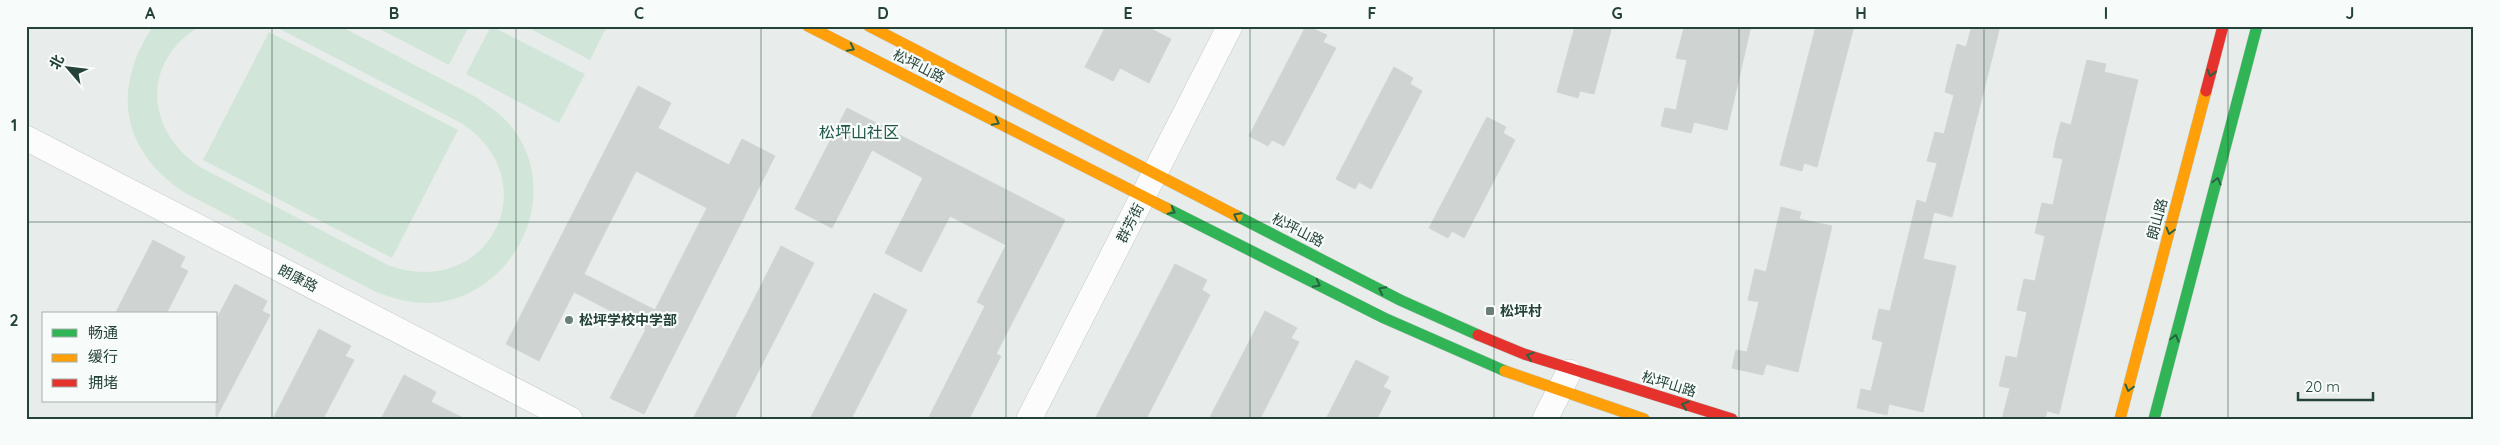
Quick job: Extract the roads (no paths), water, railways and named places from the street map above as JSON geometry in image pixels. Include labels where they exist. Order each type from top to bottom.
[{"type":"street","name":"松坪山路","points":[[808,26],[1452,351],[1565,380],[1732,419]]},
{"type":"street","name":"松坪山路","points":[[869,26],[1416,308],[1474,334],[1644,419]]},
{"type":"street","name":"群芳街","points":[[1029,419],[1230,26]]},
{"type":"street","name":"朗山路","points":[[2120,419],[2223,26]]},
{"type":"street","points":[[2154,419],[2257,26]]},
{"type":"street","name":"朗康路","points":[[26,138],[570,419]]},
{"type":"street","points":[[1545,419],[1565,380]]},
{"type":"place","name":"松坪村","points":[[1490,311]]},
{"type":"place","name":"松坪学校中学部","points":[[569,320]]},
{"type":"district","name":"松坪山社区","points":[[859,132]]}]
